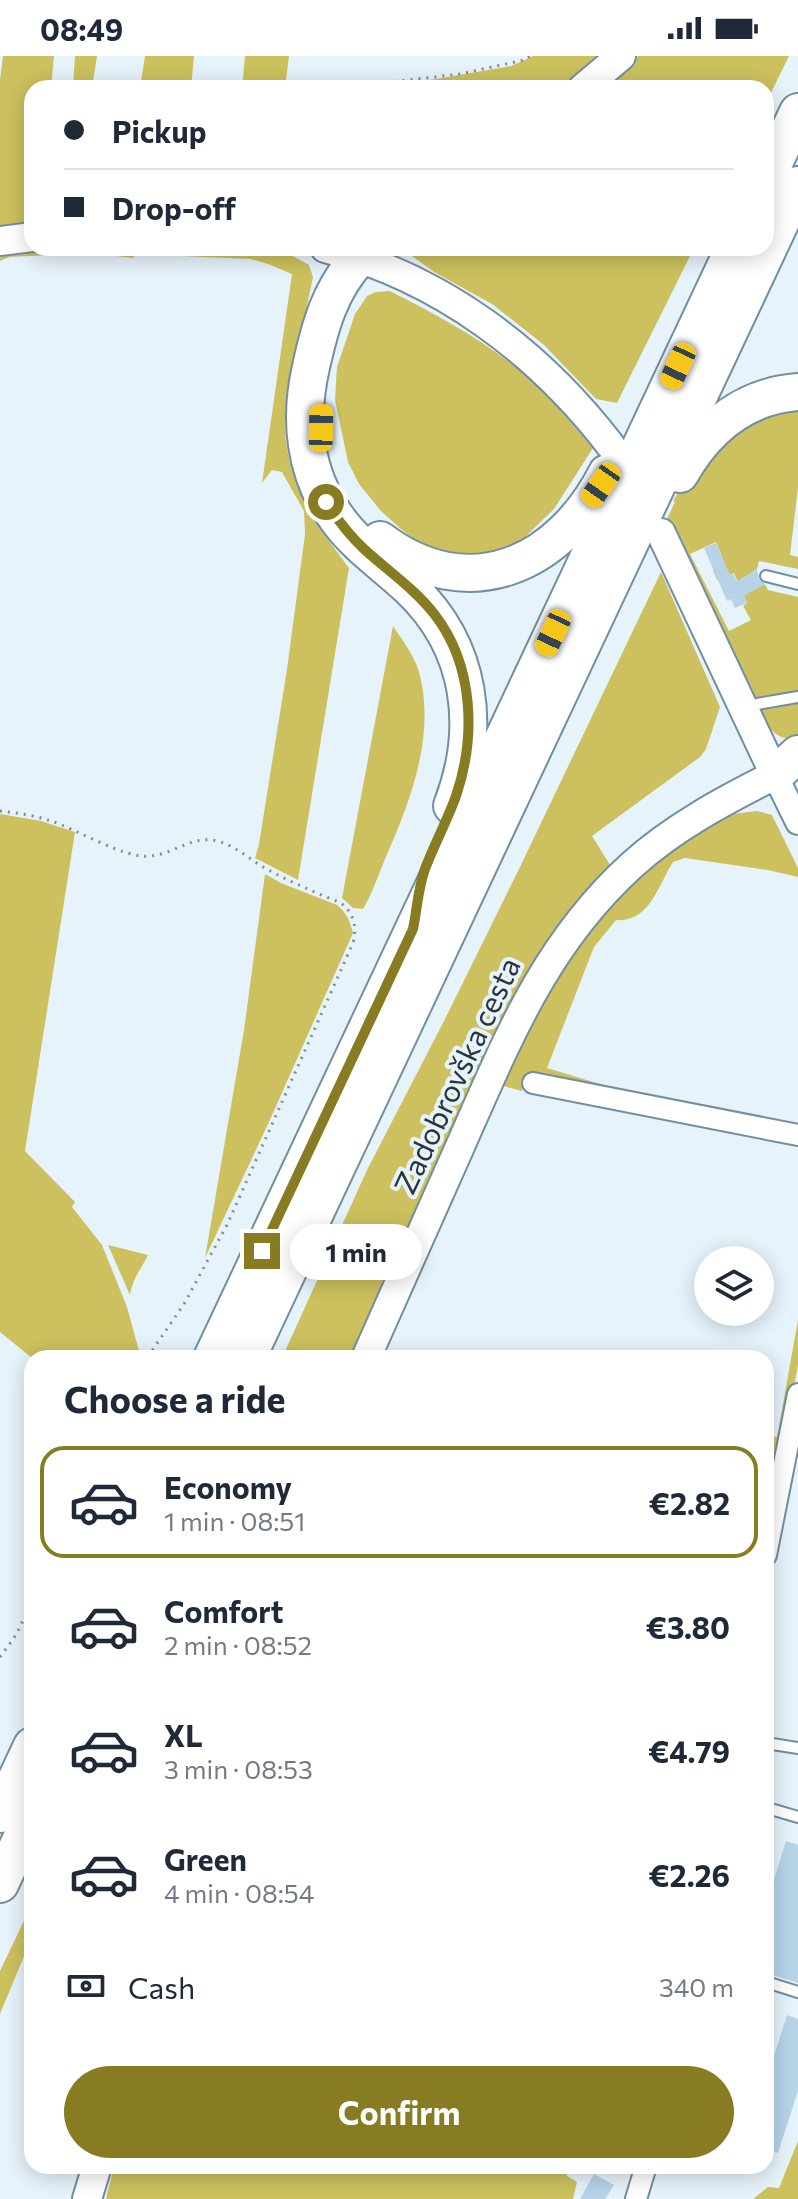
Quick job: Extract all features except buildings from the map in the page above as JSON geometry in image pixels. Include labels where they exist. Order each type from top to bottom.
[{"type":"highway","points":[[774,163],[798,112]]},
{"type":"highway","points":[[774,236],[798,185]]},
{"type":"highway","points":[[348,256],[308,378],[304,425],[310,461],[326,502],[349,533],[409,587],[437,618],[462,668],[467,702],[467,738],[461,779],[424,872],[413,929]]},
{"type":"highway","points":[[350,256],[354,284],[325,382],[321,428],[326,457],[341,495],[363,524],[395,551],[430,568],[485,573],[518,564],[548,546],[589,503],[655,386],[678,366]]},
{"type":"highway","points":[[216,1350],[730,256]]},
{"type":"highway","points":[[251,1350],[765,256]]},
{"type":"highway","points":[[625,553],[656,520],[686,464],[714,429],[752,402],[782,393],[798,392]]},
{"type":"highway","points":[[0,1814],[24,1763]]},
{"type":"highway","points":[[0,1884],[24,1833]]},
{"type":"main road","points":[[592,80],[621,56]]},
{"type":"main road","points":[[0,241],[24,238]]},
{"type":"main road","points":[[360,256],[440,294],[494,329],[555,381],[611,446]]},
{"type":"main road","points":[[661,533],[746,710],[790,764]]},
{"type":"main road","name":"Zadobrovška cesta","points":[[370,1350],[499,1057],[546,967],[632,864],[712,807],[790,764]]},
{"type":"main road","points":[[87,2199],[95,2174]]},
{"type":"street","points":[[790,764],[798,822]]},
{"type":"street","points":[[533,1083],[798,1135]]},
{"type":"street","points":[[774,1515],[798,1394]]},
{"type":"street","points":[[636,2199],[644,2174]]},
{"type":"lane","points":[[766,576],[798,584]]},
{"type":"lane","points":[[746,710],[757,704],[798,697]]},
{"type":"lane","points":[[774,1744],[798,1748]]},
{"type":"lane","points":[[774,1810],[798,1817]]},
{"type":"lane","points":[[774,1984],[798,1992]]},
{"type":"path","points":[[408,80],[460,74],[530,56]]},
{"type":"path","points":[[0,811],[45,818],[138,856],[151,856],[207,838],[224,843],[281,877],[341,903],[349,909],[356,930],[353,943],[227,1225],[184,1304],[152,1350]]},
{"type":"path","points":[[0,1657],[24,1618]]},
{"type":"shaded area","points":[[3,56],[54,56],[52,80],[24,80],[24,228],[0,230],[0,80]]},
{"type":"shaded area","points":[[75,56],[97,56],[93,80],[74,80]]},
{"type":"shaded area","points":[[145,56],[194,56],[192,80],[141,80]]},
{"type":"shaded area","points":[[245,56],[289,56],[286,80],[243,80]]},
{"type":"shaded area","points":[[533,56],[603,56],[570,80],[430,80],[511,66]]},
{"type":"shaded area","points":[[638,56],[789,56],[774,87],[774,80],[610,80]]},
{"type":"shaded area","points":[[24,249],[24,256],[30,256],[0,261],[0,253]]},
{"type":"shaded area","points":[[182,256],[293,256],[309,265],[313,277],[288,405],[287,448],[303,496],[319,526],[349,568],[298,880],[255,858],[287,669],[305,534],[304,511],[282,472],[272,470],[262,483],[292,274],[250,259]]},
{"type":"shaded area","points":[[412,256],[690,256],[617,403],[596,399],[544,345],[492,304],[434,272]]},
{"type":"shaded area","points":[[390,291],[447,321],[501,356],[543,391],[593,448],[554,509],[526,536],[501,551],[476,555],[425,547],[381,511],[359,484],[348,462],[335,400],[337,367],[355,314],[367,296]]},
{"type":"shaded area","points":[[798,400],[798,488],[790,555],[798,557],[798,569],[759,561],[757,569],[752,572],[760,587],[765,584],[768,590],[798,597],[798,739],[788,739],[773,732],[763,718],[753,691],[667,519],[673,501],[709,445]],"holes":[[[716,542],[725,564],[713,570],[717,580],[734,573],[747,603],[743,606],[751,620],[729,631],[690,554]]]},
{"type":"shaded area","points":[[661,572],[720,707],[706,749],[700,757],[592,836],[612,868],[358,1350],[286,1350],[367,1170],[520,867]]},
{"type":"shaded area","points":[[393,626],[414,658],[421,680],[424,703],[422,749],[403,817],[372,891],[363,909],[353,908],[342,898]]},
{"type":"shaded area","points":[[757,811],[772,815],[798,868],[798,877],[685,858],[673,862],[645,909],[637,916],[616,920],[594,947],[547,1068],[620,1090],[527,1075],[522,1091],[499,1085],[523,1029],[586,931],[644,872],[674,849],[732,814]]},
{"type":"shaded area","points":[[0,814],[41,821],[75,832],[25,1151],[75,1202],[72,1207],[102,1245],[127,1307],[139,1350],[24,1352],[0,1332]]},
{"type":"shaded area","points":[[265,874],[337,905],[348,918],[353,933],[205,1258],[244,1030]]},
{"type":"shaded area","points":[[108,1245],[148,1255],[135,1278],[130,1295]]},
{"type":"shaded area","points":[[798,1320],[798,1365],[774,1490],[774,1436],[777,1437]]},
{"type":"shaded area","points":[[24,1921],[24,1956],[0,2014],[0,1971]]},
{"type":"shaded area","points":[[798,2141],[798,2199],[753,2199],[768,2187],[779,2188]]},
{"type":"shaded area","points":[[112,2174],[567,2174],[577,2182],[573,2199],[106,2199]]},
{"type":"route","points":[[262,1251],[413,929],[424,872],[461,779],[467,738],[466,686],[448,636],[426,603],[365,550],[326,502]]}]
